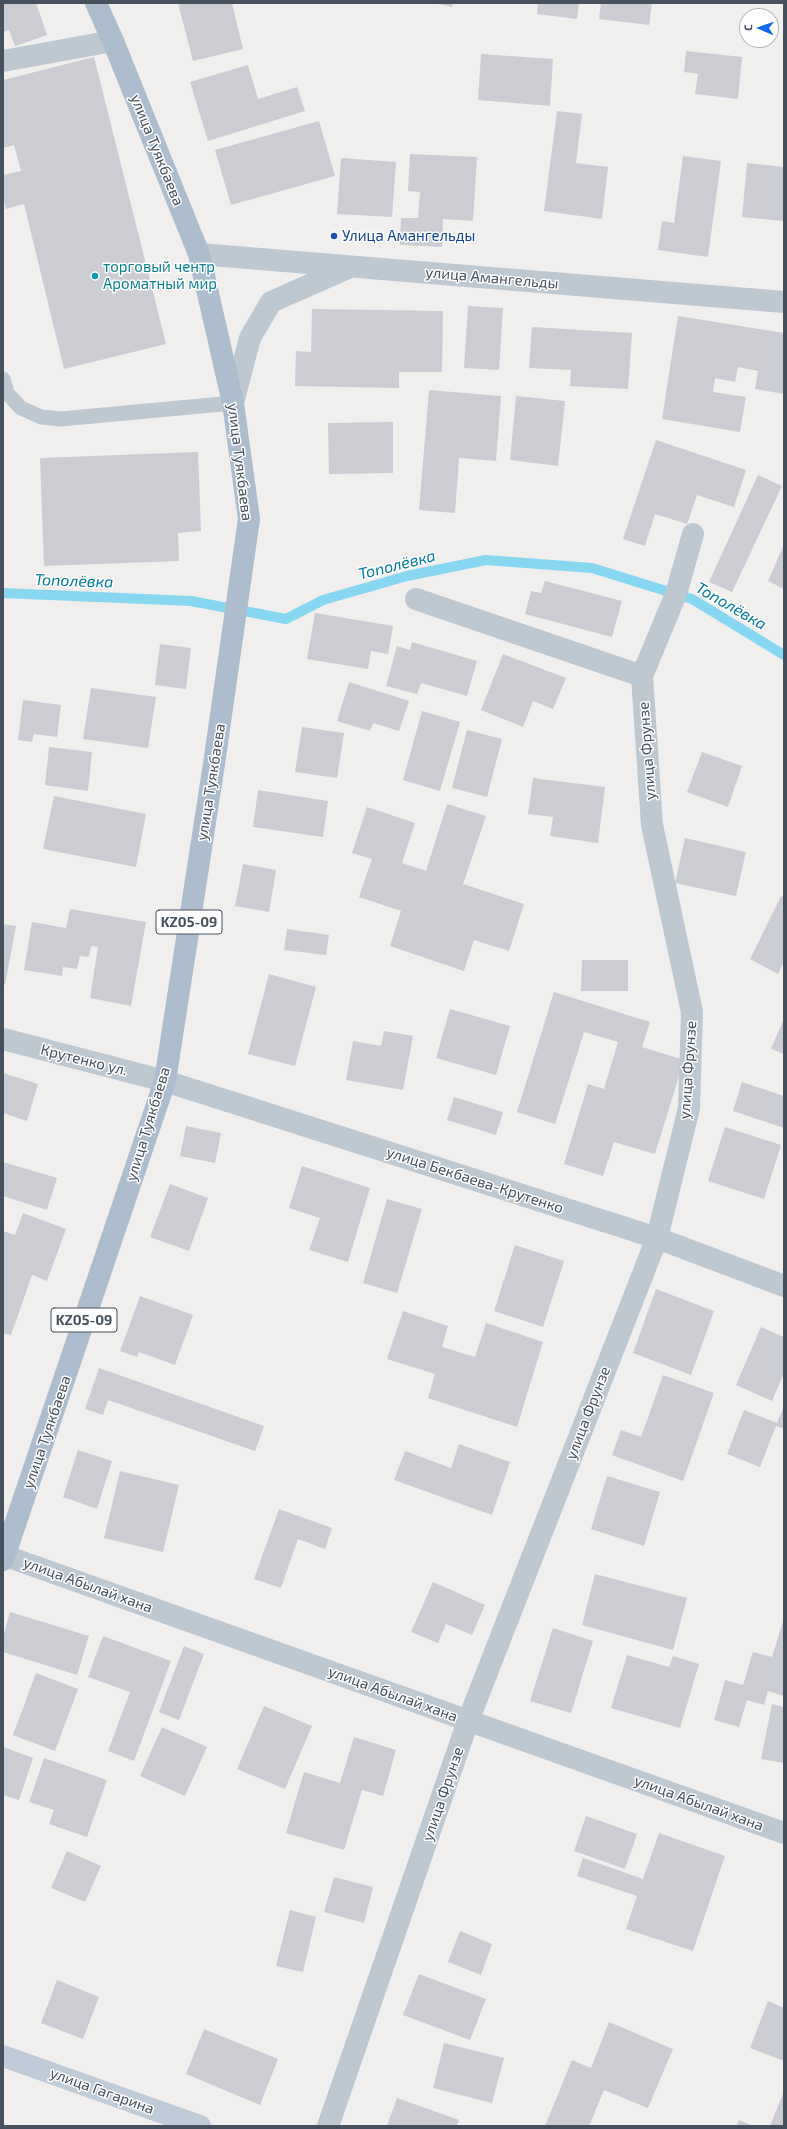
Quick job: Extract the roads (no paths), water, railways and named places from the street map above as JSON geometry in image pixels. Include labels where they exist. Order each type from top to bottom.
[{"type":"main road","name":"улица Туякбаева","points":[[4,1557],[165,1080],[214,764],[249,519],[233,402],[199,254],[113,41],[96,3]]},
{"type":"main road","name":"улица Гагарина","points":[[3,2056],[200,2126]]},
{"type":"street","points":[[3,60],[113,41]]},
{"type":"street","name":"улица Амангельды","points":[[199,254],[784,302]]},
{"type":"street","points":[[233,402],[250,338],[271,302],[350,267]]},
{"type":"street","name":"улица Фрунзе","points":[[328,2126],[468,1721],[656,1238],[689,1108],[692,1012],[652,825],[642,676],[676,594],[692,534]]},
{"type":"street","points":[[416,599],[642,676]]},
{"type":"street","name":"Крутенко ул.","points":[[3,1039],[165,1080]]},
{"type":"street","name":"улица Бекбаева-Крутенко","points":[[165,1080],[656,1238],[784,1286]]},
{"type":"street","name":"улица Абылай хана","points":[[4,1557],[784,1833]]},
{"type":"lane","points":[[3,378],[7,393],[22,408],[41,417],[61,419],[233,402]]},
{"type":"waterway","name":"Тополёвка","points":[[3,593],[191,601],[286,619],[323,600],[407,576],[486,560],[592,568],[692,599],[784,655]]},
{"type":"place","name":"Улица Амангельды","points":[[334,236]]},
{"type":"place","name":"торговый чентр Ароматный мир","points":[[95,276]]}]
